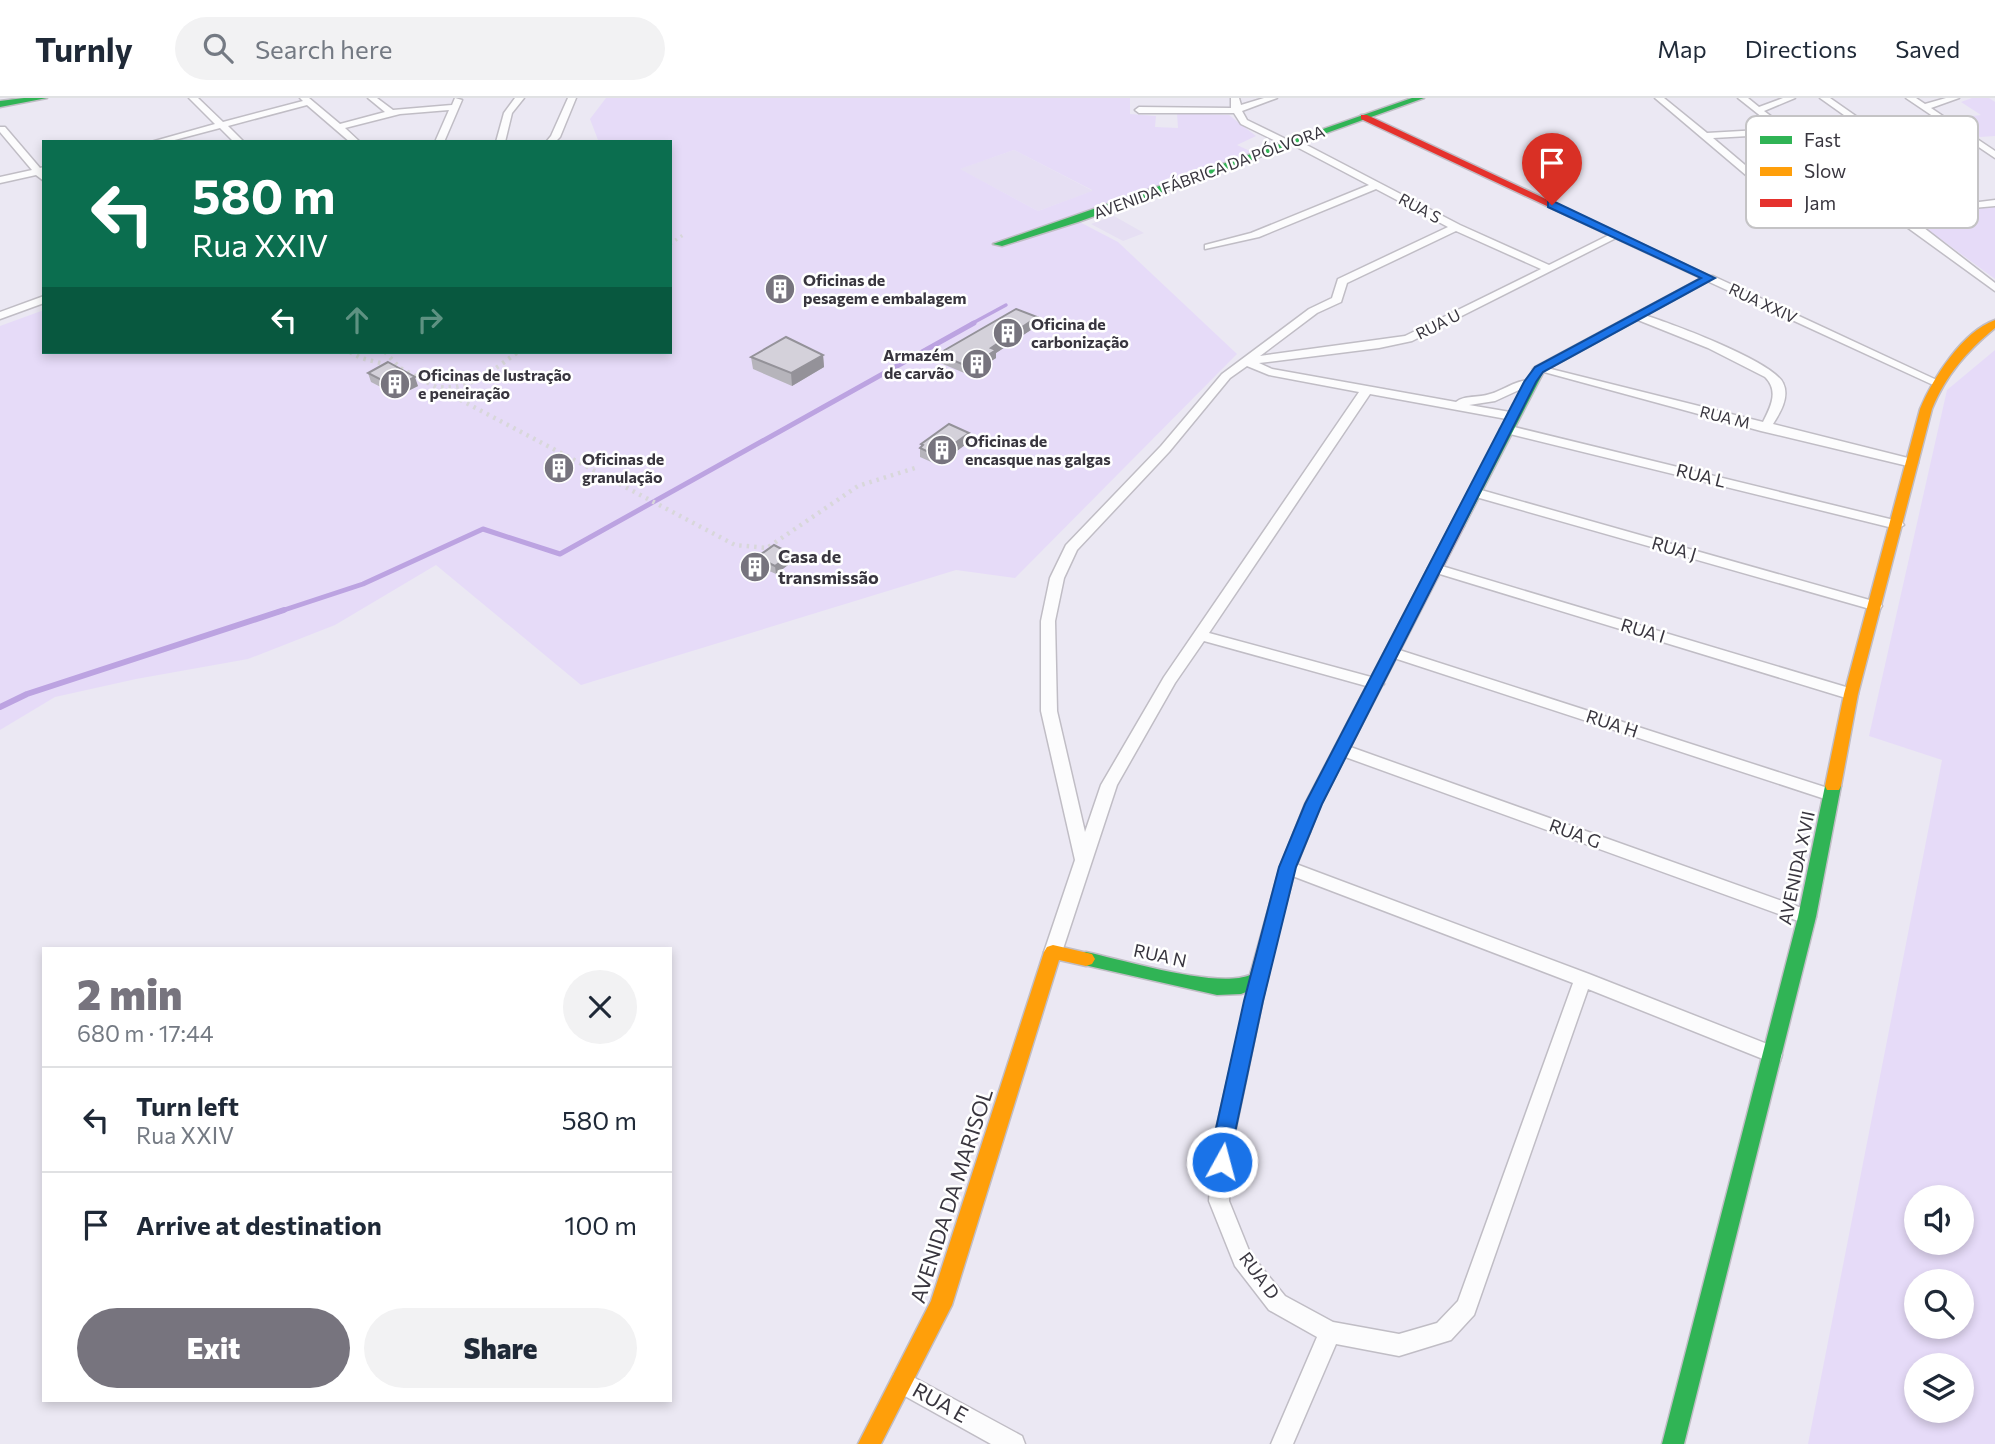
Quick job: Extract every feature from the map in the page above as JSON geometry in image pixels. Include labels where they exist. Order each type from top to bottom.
[{"type":"street","points":[[0,104],[40,98]]},
{"type":"street","points":[[193,98],[238,140]]},
{"type":"street","points":[[372,98],[391,113]]},
{"type":"street","points":[[500,140],[508,113],[520,98]]},
{"type":"street","points":[[552,140],[572,98]]},
{"type":"street","points":[[1235,98],[1237,110]]},
{"type":"street","points":[[1139,110],[1237,110],[1273,98]]},
{"type":"street","name":"AVENIDA FÁBRICA DA PÓLVORA","points":[[998,244],[1420,98]]},
{"type":"street","points":[[1659,98],[1746,170]]},
{"type":"street","points":[[1742,98],[1766,116]]},
{"type":"street","points":[[1758,110],[1791,98]]},
{"type":"street","points":[[1824,98],[1850,116]]},
{"type":"street","points":[[1910,98],[1937,116]]},
{"type":"street","points":[[1924,107],[1955,98]]},
{"type":"street","points":[[163,140],[307,100],[354,140]]},
{"type":"street","points":[[338,127],[391,113],[457,102]]},
{"type":"street","points":[[440,140],[457,102]]},
{"type":"street","name":"RUA S","points":[[1237,110],[1239,116],[1252,127],[1292,143],[1456,227],[1548,268]]},
{"type":"street","name":"RUA XXIV","points":[[1364,117],[1935,382]]},
{"type":"street","points":[[2,129],[42,173]]},
{"type":"street","points":[[1706,136],[1746,133]]},
{"type":"street","points":[[1978,144],[1995,155]]},
{"type":"street","points":[[0,180],[42,173]]},
{"type":"street","points":[[1209,247],[1255,235],[1377,185]]},
{"type":"street","points":[[1978,205],[1995,203]]},
{"type":"street","points":[[1083,859],[1081,840],[1049,711],[1048,621],[1057,578],[1071,548],[1156,458],[1226,376],[1313,311],[1336,300],[1342,281],[1456,227]]},
{"type":"street","points":[[1915,228],[1995,288]]},
{"type":"street","name":"RUA U","points":[[1245,361],[1408,339],[1616,235]]},
{"type":"street","points":[[1245,361],[1254,368],[1269,372],[1435,402],[1491,398],[1709,278]]},
{"type":"street","points":[[0,316],[42,300]]},
{"type":"street","points":[[1637,316],[1699,339],[1767,373],[1777,382],[1779,394],[1776,410],[1765,428]]},
{"type":"street","name":"AVENIDA XVII","points":[[1673,1444],[1807,917],[1852,694],[1935,382],[1960,350],[1995,323]]},
{"type":"street","name":"RUA D","points":[[1534,376],[1313,804],[1288,867],[1258,979],[1223,1142],[1219,1201],[1242,1259],[1277,1303],[1331,1332],[1399,1345],[1443,1332],[1466,1308],[1583,979]]},
{"type":"street","name":"RUA M","points":[[1534,376],[1912,463]]},
{"type":"street","points":[[1053,952],[1109,785],[1169,681],[1367,390]]},
{"type":"street","name":"RUA L","points":[[1435,402],[1897,525]]},
{"type":"street","name":"RUA J","points":[[1474,492],[1875,606]]},
{"type":"street","name":"RUA I","points":[[1435,568],[1852,694]]},
{"type":"street","points":[[1201,635],[1377,684]]},
{"type":"street","name":"RUA H","points":[[1393,653],[1831,795]]},
{"type":"street","name":"RUA G","points":[[1342,750],[1807,917]]},
{"type":"street","points":[[1288,867],[1583,979],[1773,1055]]},
{"type":"street","name":"RUA N","points":[[1053,952],[1217,988],[1241,987],[1258,979]]},
{"type":"street","name":"AVENIDA DA MARISOL","points":[[869,1444],[941,1305],[1053,952]]},
{"type":"street","points":[[1282,1444],[1331,1332]]},
{"type":"street","name":"RUA E","points":[[902,1382],[1014,1444]]},
{"type":"shaded area","points":[[606,98],[1130,98],[1130,114],[1156,116],[1155,127],[1178,128],[1177,113],[1229,115],[1256,136],[1237,145],[1252,152],[1070,217],[1118,242],[1237,354],[1015,578],[956,570],[581,685],[436,565],[335,625],[248,659],[55,697],[0,730],[0,326],[42,311],[42,354],[672,354],[672,140],[598,140],[590,119]],"holes":[[[1014,150],[1092,191],[1038,211],[960,169]]]},
{"type":"shaded area","points":[[1972,98],[1989,98],[1995,102],[1995,136],[1978,136],[1978,116],[1972,116],[1981,115],[1961,102]]},
{"type":"shaded area","points":[[1014,150],[1093,191],[1038,211],[959,169]]},
{"type":"shaded area","points":[[1995,207],[1995,279],[1926,228],[1978,228],[1978,209]]},
{"type":"shaded area","points":[[1114,216],[1144,233],[1123,241],[1091,224]]},
{"type":"shaded area","points":[[1995,350],[1995,1444],[1808,1444],[1942,760],[1869,736],[1947,390]]},
{"type":"building","points":[[1016,309],[1037,317],[991,348],[996,350],[969,367],[938,354]]},
{"type":"building","points":[[786,337],[823,355],[791,373],[751,357]]},
{"type":"building","points":[[388,362],[415,377],[395,387],[368,373]]},
{"type":"building","points":[[949,424],[969,433],[937,456],[920,448],[923,445],[921,444]]},
{"type":"building","points":[[774,545],[791,554],[775,566],[757,557]]},
{"type":"waterway","points":[[971,324],[1006,305]]},
{"type":"waterway","points":[[278,612],[363,584],[483,529],[560,554],[974,323]]},
{"type":"waterway","points":[[0,707],[27,694],[284,610]]},
{"type":"railway","points":[[672,243],[683,235]]},
{"type":"railway","points":[[354,354],[400,368]]},
{"type":"railway","points":[[387,354],[400,368]]},
{"type":"railway","points":[[441,387],[473,382],[515,354]]},
{"type":"railway","points":[[400,368],[735,545],[767,548],[858,486],[915,468]]},
{"type":"traffic: fast","points":[[0,104],[43,98]]},
{"type":"traffic: fast","points":[[998,244],[1074,220],[1420,98]]},
{"type":"traffic: fast","points":[[1457,526],[1539,369],[1709,278]]},
{"type":"traffic: fast","points":[[1673,1444],[1807,917],[1833,786]]},
{"type":"traffic: fast","points":[[1086,959],[1217,988],[1241,987],[1258,980],[1288,867],[1302,832]]},
{"type":"traffic: slow","points":[[1833,786],[1851,694],[1926,409],[1938,383],[1954,361],[1995,323]]},
{"type":"traffic: slow","points":[[869,1444],[941,1305],[1053,952],[1086,959]]},
{"type":"traffic: jam","points":[[1364,117],[1709,278]]},
{"type":"traffic: jam","points":[[1302,832],[1313,804],[1457,526]]},
{"type":"place","name":"Oficinas de pesagem e embalagem","points":[[780,289]]},
{"type":"place","name":"Oficina de carbonização","points":[[1008,333]]},
{"type":"place","name":"Armazém de carvão","points":[[977,364]]},
{"type":"place","name":"Oficinas de lustração e peneiração","points":[[395,384]]},
{"type":"place","name":"Oficinas de encasque nas galgas","points":[[942,450]]},
{"type":"place","name":"Oficinas de granulação","points":[[559,468]]},
{"type":"place","name":"Casa de transmissão","points":[[755,567]]},
{"type":"route","points":[[1222,1162],[1223,1142],[1258,979],[1288,867],[1313,804],[1530,382],[1539,369],[1709,278],[1552,205]]}]
